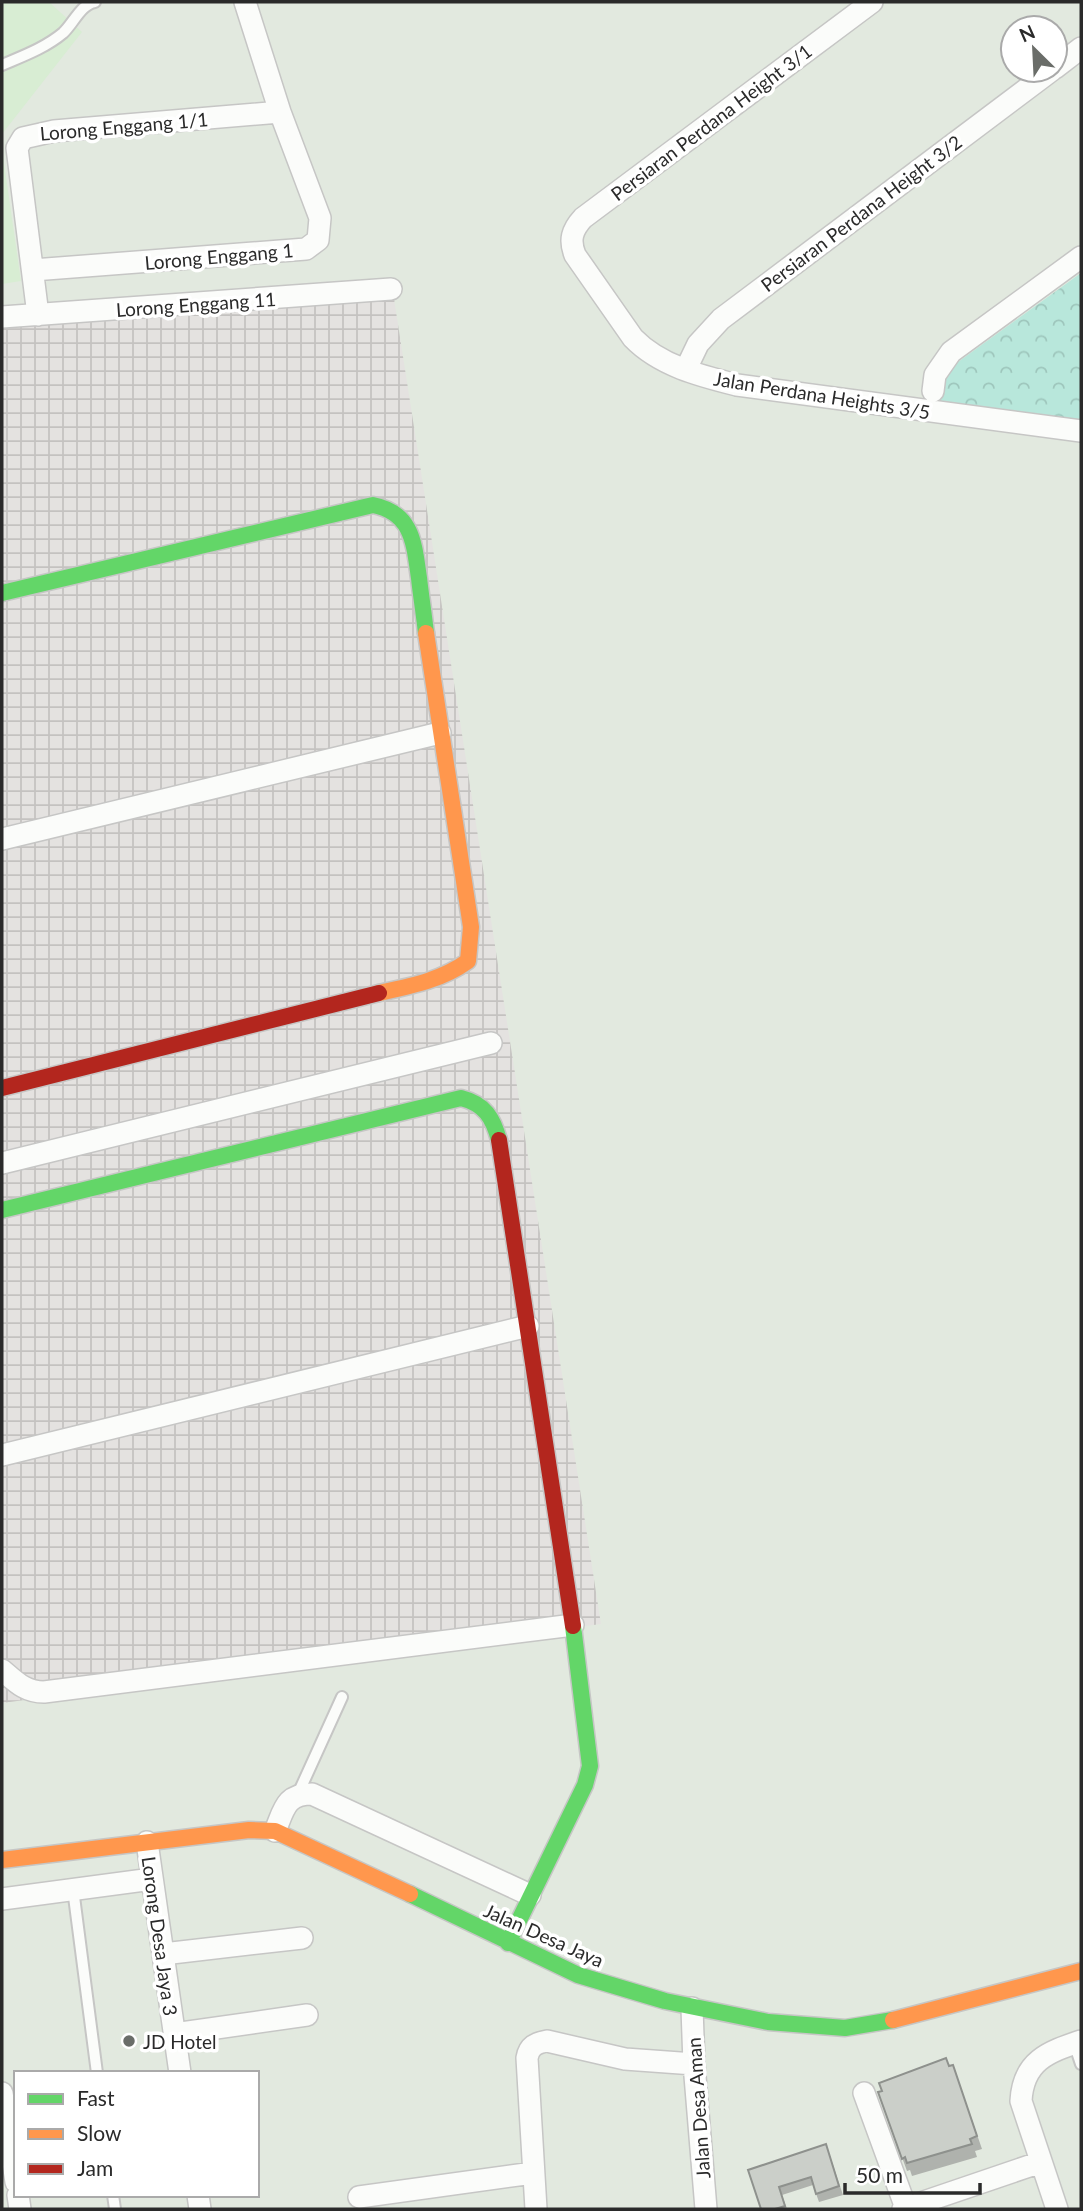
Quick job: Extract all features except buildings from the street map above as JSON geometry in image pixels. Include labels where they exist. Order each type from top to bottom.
[{"type":"street","name":"Lorong Enggang 1","points":[[33,270],[306,249],[318,240],[320,218],[280,112],[245,2]]},
{"type":"street","name":"Persiaran Perdana Height 3/1","points":[[575,255],[571,237],[583,218],[872,2]]},
{"type":"street","name":"Persiaran Perdana Height 3/2","points":[[686,369],[707,331],[721,319],[1034,84]]},
{"type":"street","name":"Lorong Enggang 1/1","points":[[38,315],[17,148],[23,138],[54,131],[106,125],[280,112]]},
{"type":"street","name":"Jalan Perdana Heights 3/5","points":[[575,255],[643,349],[657,358],[686,369],[737,385],[1081,431]]},
{"type":"street","points":[[933,391],[935,375],[951,352],[1081,257]]},
{"type":"street","name":"Lorong Enggang 11","points":[[2,317],[391,289]]},
{"type":"street","points":[[2,593],[373,505],[384,506],[400,515],[414,541],[440,733],[471,926],[468,961],[453,972],[433,979],[2,1088]]},
{"type":"street","points":[[2,839],[440,733]]},
{"type":"street","points":[[2,1163],[491,1043]]},
{"type":"street","points":[[2,1210],[461,1098],[475,1101],[487,1110],[499,1138],[573,1625],[590,1766],[584,1785],[508,1944]]},
{"type":"street","points":[[2,1455],[528,1326]]},
{"type":"street","points":[[2,1670],[23,1688],[44,1692],[573,1625]]},
{"type":"street","points":[[275,1831],[288,1802],[298,1794],[312,1794],[530,1895]]},
{"type":"street","name":"Jalan Desa Jaya","points":[[2,1860],[249,1830],[275,1831],[578,1975],[692,2008],[768,2022],[845,2028],[917,2015],[1081,1971]]},
{"type":"street","name":"Lorong Desa Jaya 3","points":[[147,1842],[180,2071]]},
{"type":"street","points":[[2,1899],[152,1879]]},
{"type":"street","points":[[163,1954],[302,1938]]},
{"type":"street","name":"Jalan Desa Aman","points":[[692,2008],[706,2209]]},
{"type":"street","points":[[174,2034],[307,2015]]},
{"type":"street","points":[[536,2209],[528,2050],[537,2042],[547,2041],[625,2059],[694,2064]]},
{"type":"street","points":[[1057,2209],[1021,2101],[1022,2086],[1027,2073],[1037,2061],[1049,2053],[1078,2042]]},
{"type":"street","points":[[2,2093],[14,2169]]},
{"type":"street","points":[[864,2093],[904,2209],[1041,2162]]},
{"type":"street","points":[[359,2197],[533,2173]]},
{"type":"lane","points":[[2,65],[52,41],[65,31],[90,2]]},
{"type":"lane","points":[[298,1794],[341,1697]]},
{"type":"lane","points":[[73,1889],[97,2071]]},
{"type":"lane","points":[[1078,2042],[1081,2064]]},
{"type":"shaded area","points":[[2,2],[49,2],[82,32],[2,134]]},
{"type":"shaded area","points":[[2,149],[21,281],[2,284]]},
{"type":"shaded area","points":[[392,286],[601,1624],[2,1703],[2,327]]},
{"type":"green space","points":[[1081,273],[1081,421],[939,404],[941,384],[958,362]]},
{"type":"traffic: fast","points":[[2,593],[373,505],[396,515],[409,532],[415,553],[426,633]]},
{"type":"traffic: fast","points":[[2,1210],[461,1098],[476,1104],[487,1113],[499,1140]]},
{"type":"traffic: fast","points":[[508,1943],[585,1785],[590,1766],[573,1626]]},
{"type":"traffic: fast","points":[[410,1894],[578,1975],[665,2001],[768,2022],[845,2028],[893,2020]]},
{"type":"traffic: slow","points":[[379,993],[437,978],[468,961],[471,927],[426,633]]},
{"type":"traffic: slow","points":[[2,1860],[249,1830],[275,1831],[410,1894]]},
{"type":"traffic: slow","points":[[893,2020],[1081,1971]]},
{"type":"traffic: jam","points":[[2,1088],[379,993]]},
{"type":"traffic: jam","points":[[499,1140],[573,1626]]},
{"type":"place","name":"JD Hotel","points":[[129,2041]]}]
